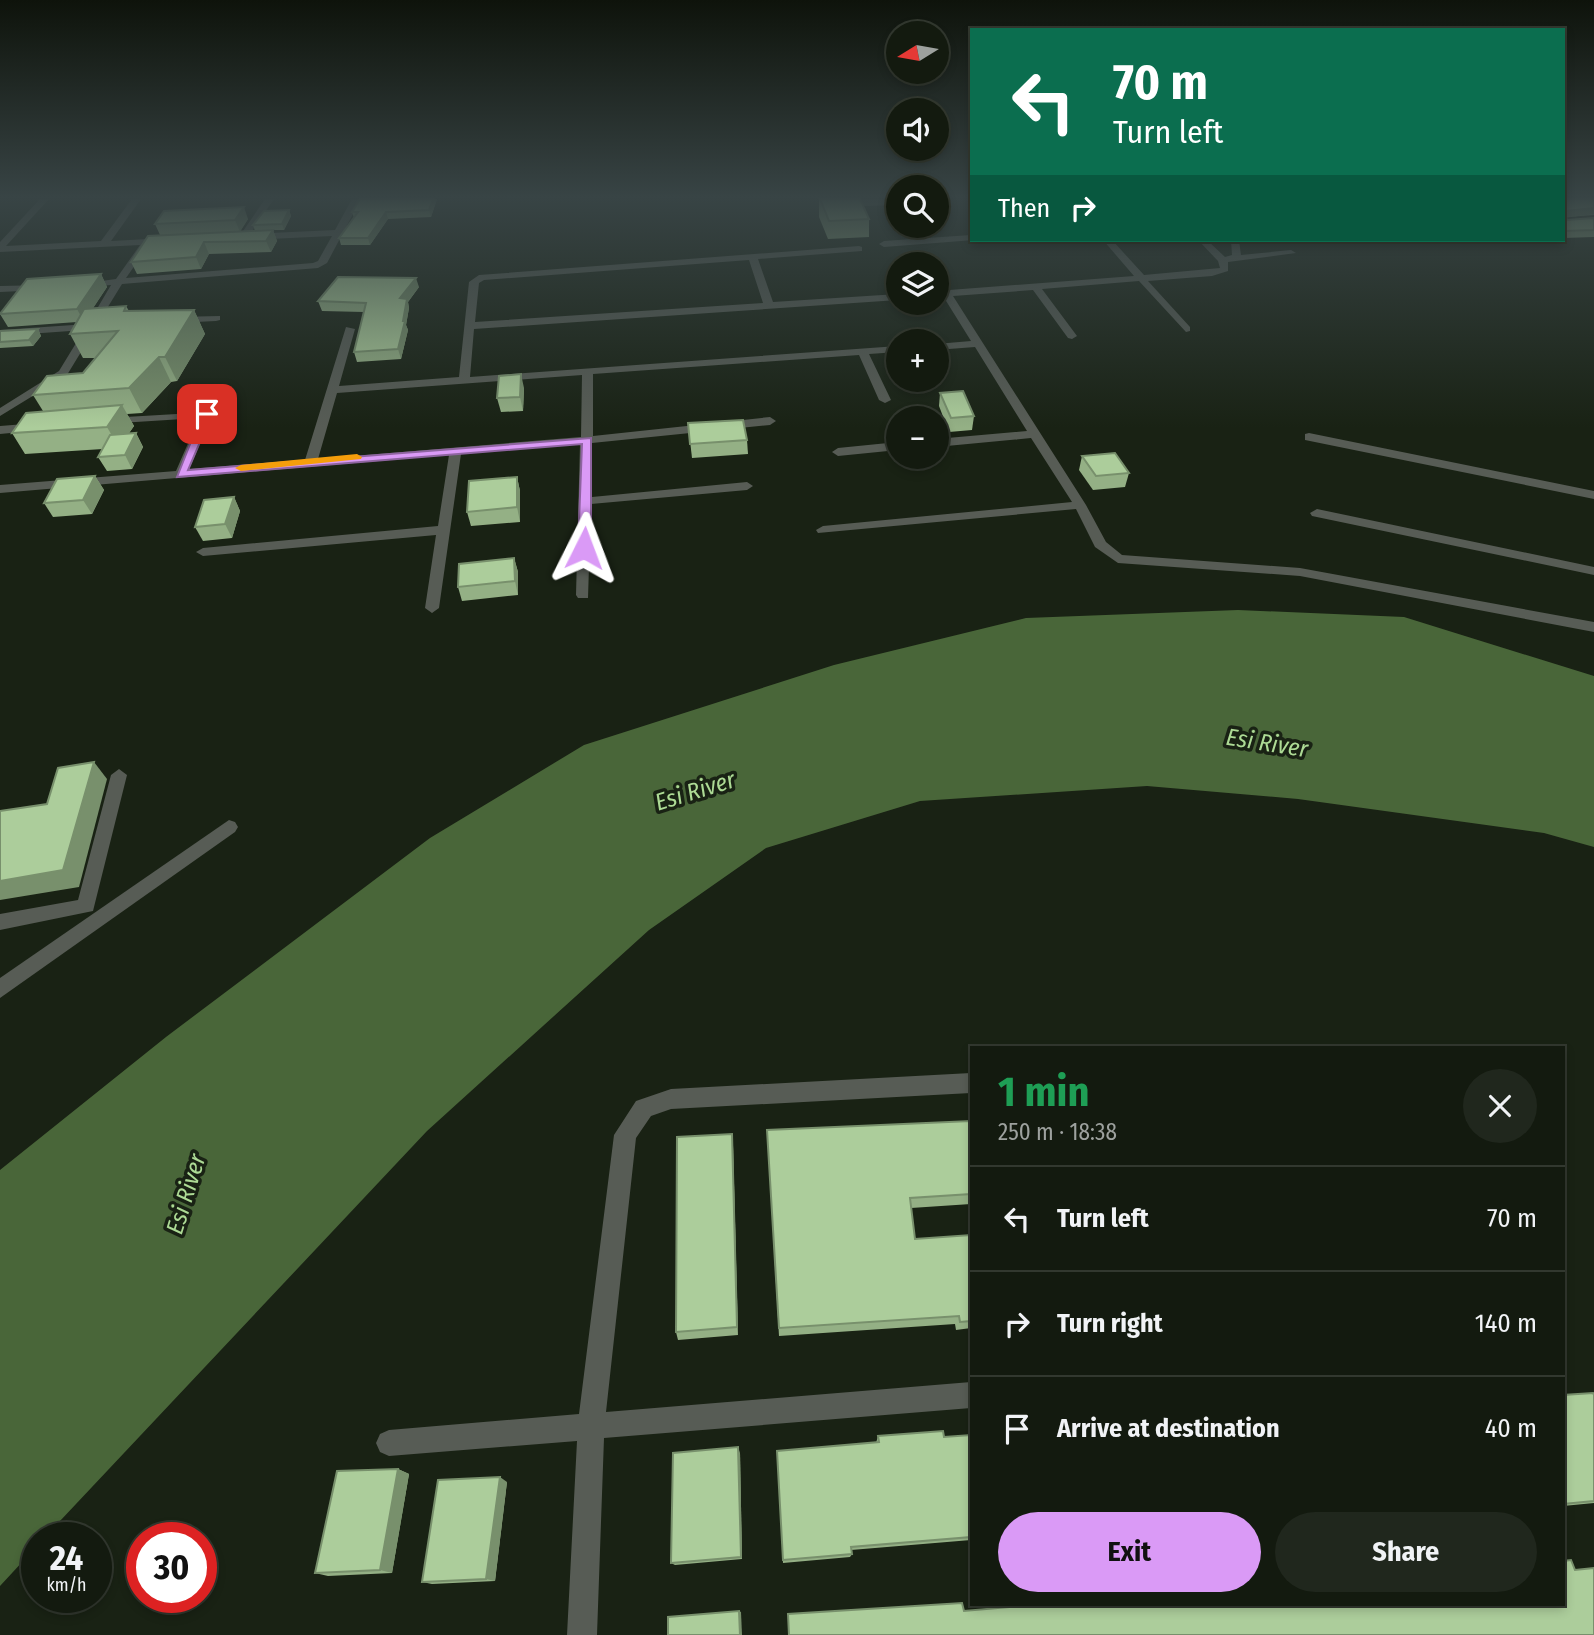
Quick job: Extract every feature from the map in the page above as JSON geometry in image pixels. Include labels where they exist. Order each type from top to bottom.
[{"type":"street","points":[[0,413],[63,373],[123,275]]},
{"type":"street","points":[[79,285],[200,275]]},
{"type":"street","points":[[464,379],[474,282],[482,277],[506,275]]},
{"type":"street","points":[[759,275],[769,306]]},
{"type":"street","points":[[1140,275],[1186,329]]},
{"type":"street","points":[[949,293],[1180,275]]},
{"type":"street","points":[[0,289],[52,286]]},
{"type":"street","points":[[1035,286],[1072,336]]},
{"type":"street","points":[[468,326],[886,298]]},
{"type":"street","points":[[949,305],[1080,505],[1100,544],[1118,559],[1300,572],[1594,627]]},
{"type":"street","points":[[166,321],[216,318]]},
{"type":"street","points":[[0,333],[104,326]]},
{"type":"street","points":[[311,461],[350,329]]},
{"type":"street","points":[[949,345],[976,344]]},
{"type":"street","points":[[331,390],[886,350]]},
{"type":"street","points":[[863,352],[885,400]]},
{"type":"street","points":[[583,595],[588,372]]},
{"type":"street","points":[[97,423],[207,414],[181,474]]},
{"type":"street","points":[[0,489],[587,440],[769,421]]},
{"type":"street","points":[[0,430],[55,426]]},
{"type":"street","points":[[949,442],[1032,434]]},
{"type":"street","points":[[1309,437],[1594,495]]},
{"type":"street","points":[[838,452],[886,447]]},
{"type":"street","points":[[432,608],[456,449]]},
{"type":"street","points":[[587,501],[747,486]]},
{"type":"street","points":[[823,530],[1080,505]]},
{"type":"street","points":[[1317,513],[1594,571]]},
{"type":"street","points":[[203,552],[442,530]]},
{"type":"street","points":[[92,913],[119,775]]},
{"type":"street","points":[[0,989],[92,913],[229,827]]},
{"type":"street","points":[[0,922],[92,913]]},
{"type":"street","points":[[582,1635],[591,1425],[625,1135],[644,1108],[671,1099],[970,1083]]},
{"type":"street","points":[[389,1443],[970,1395]]},
{"type":"water","name":"Esi River","points":[[1238,610],[1404,617],[1594,676],[1594,847],[1544,833],[1298,799],[1147,786],[920,801],[766,848],[649,930],[427,1131],[59,1522],[21,1522],[21,1563],[0,1586],[0,1170],[166,1037],[430,838],[584,745],[834,665],[1026,618]]},
{"type":"building","points":[[100,275],[77,309],[0,314],[27,279]]},
{"type":"building","points":[[338,277],[416,278],[400,298],[407,299],[398,349],[354,352],[366,303],[318,301]]},
{"type":"building","points":[[126,306],[124,311],[194,310],[165,357],[159,357],[129,388],[33,395],[47,376],[83,373],[118,331],[70,334],[84,309]]},
{"type":"building","points":[[38,329],[29,340],[0,342],[0,331]]},
{"type":"building","points":[[521,374],[520,397],[497,398],[499,376]]},
{"type":"building","points":[[963,391],[974,416],[951,418],[949,406],[946,406],[940,393]]},
{"type":"building","points":[[122,405],[107,427],[12,433],[26,413]]},
{"type":"building","points":[[743,420],[747,440],[690,444],[688,423]]},
{"type":"building","points":[[136,433],[125,455],[98,457],[110,435]]},
{"type":"building","points":[[1115,453],[1129,473],[1096,476],[1082,456]]},
{"type":"building","points":[[95,476],[83,500],[44,503],[57,479]]},
{"type":"building","points":[[517,477],[517,507],[467,512],[469,481]]},
{"type":"building","points":[[234,497],[225,524],[195,527],[204,500]]},
{"type":"building","points":[[514,558],[515,581],[458,587],[459,564]]},
{"type":"building","points":[[94,762],[63,870],[0,881],[0,811],[47,804],[58,768]]},
{"type":"building","points":[[970,1121],[970,1194],[910,1198],[915,1239],[970,1235],[970,1321],[960,1322],[959,1316],[779,1328],[767,1130]]},
{"type":"building","points":[[732,1134],[737,1327],[676,1332],[677,1137]]},
{"type":"building","points":[[1565,1395],[1594,1395],[1594,1501],[1565,1504]]},
{"type":"building","points":[[943,1431],[944,1437],[970,1435],[970,1537],[851,1547],[852,1554],[783,1560],[777,1451],[879,1442],[878,1436]]},
{"type":"building","points":[[738,1447],[741,1557],[671,1563],[673,1453]]},
{"type":"building","points":[[398,1469],[380,1570],[315,1573],[337,1471]]},
{"type":"building","points":[[500,1477],[486,1579],[422,1582],[438,1480]]},
{"type":"building","points":[[1571,1560],[1575,1570],[1594,1568],[1594,1635],[789,1635],[788,1614],[962,1603],[964,1611],[1021,1606],[1565,1606],[1565,1561]]},
{"type":"building","points":[[739,1611],[740,1635],[668,1635],[668,1617]]},
{"type":"slow traffic","points":[[241,468],[357,457]]},
{"type":"route","points":[[207,414],[181,474],[587,440],[584,548]]}]
